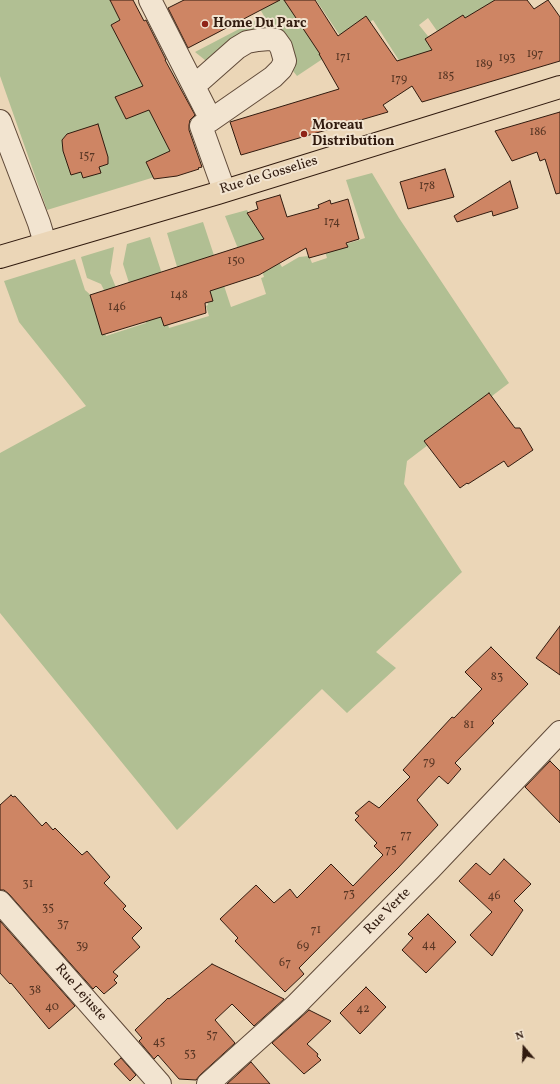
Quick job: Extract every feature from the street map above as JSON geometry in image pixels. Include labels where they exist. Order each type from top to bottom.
[{"type":"main road","name":"Rue de Gosselies","points":[[0,257],[560,87]]},
{"type":"street","points":[[150,0],[211,120]]},
{"type":"street","points":[[194,86],[237,48],[247,42],[269,39],[276,40],[281,47],[285,61],[281,69],[273,77],[201,126],[224,190]]},
{"type":"street","points":[[0,121],[39,223],[44,243]]},
{"type":"street","name":"Rue Verte","points":[[208,1084],[296,1005],[430,869],[560,732]]},
{"type":"street","name":"Rue Lejuste","points":[[0,902],[160,1084]]},
{"type":"green space","points":[[0,0],[113,0],[143,85],[184,168],[47,210],[0,76]]},
{"type":"green space","points":[[255,0],[285,0],[327,56],[297,76],[285,61],[275,40],[215,68],[195,52],[264,16]]},
{"type":"green space","points":[[316,0],[505,0],[442,38],[428,18],[419,25],[440,51],[411,79],[373,20],[360,28],[357,61]]},
{"type":"green space","points":[[372,173],[399,218],[509,383],[407,461],[404,484],[462,572],[376,652],[396,668],[347,713],[322,689],[177,830],[0,613],[0,453],[86,406],[19,322],[4,281],[75,259],[85,290],[94,298],[106,336],[146,323],[134,285],[130,286],[123,264],[127,244],[150,237],[162,274],[166,318],[169,328],[209,316],[206,306],[208,305],[197,264],[178,270],[167,233],[203,222],[231,307],[266,294],[261,278],[264,277],[254,247],[239,251],[225,216],[247,210],[282,267],[299,257],[309,256],[312,263],[327,258],[325,251],[365,238],[346,180]]},
{"type":"green space","points":[[114,247],[110,273],[117,290],[106,294],[101,284],[87,278],[81,257]]},
{"type":"building","points":[[110,0],[133,0],[144,21],[146,20],[165,60],[195,115],[190,120],[189,130],[202,167],[198,168],[199,169],[177,176],[154,179],[146,162],[170,151],[149,110],[126,119],[115,97],[143,86],[111,25],[120,20]]},
{"type":"building","name":"Home Du Parc","points":[[184,0],[280,0],[188,48],[168,8]]},
{"type":"building","points":[[284,0],[315,0],[338,36],[366,16],[397,61],[432,50],[425,39],[463,15],[465,18],[495,0],[527,0],[534,9],[548,0],[560,17],[560,61],[422,102],[412,86],[383,105],[388,112],[241,155],[230,122],[339,89],[320,54]]},
{"type":"building","points":[[560,112],[560,193],[556,194],[545,159],[540,161],[537,152],[512,161],[495,131]]},
{"type":"building","points":[[98,124],[108,157],[108,164],[99,167],[101,173],[83,178],[81,172],[71,175],[63,151],[62,140],[67,134]]},
{"type":"building","points":[[445,169],[454,197],[408,209],[400,182]]},
{"type":"building","points":[[510,181],[518,208],[493,216],[492,211],[457,222],[454,216]]},
{"type":"building","points":[[280,195],[287,217],[319,208],[318,205],[330,200],[331,204],[348,199],[359,239],[346,243],[348,247],[309,258],[306,248],[259,275],[210,291],[213,301],[205,303],[206,313],[164,326],[161,317],[102,335],[90,295],[264,239],[247,213],[258,209],[256,202]]},
{"type":"building","points":[[489,393],[515,428],[520,428],[533,450],[508,467],[504,461],[460,488],[424,441]]},
{"type":"building","points":[[560,626],[560,675],[536,658]]},
{"type":"building","points":[[491,647],[528,684],[492,721],[494,723],[455,763],[461,769],[448,784],[439,776],[417,800],[438,825],[397,869],[299,968],[304,974],[285,992],[235,941],[238,938],[220,919],[256,885],[274,903],[290,889],[297,898],[331,864],[353,886],[383,855],[374,846],[377,843],[355,820],[359,816],[355,813],[369,801],[379,808],[410,777],[403,770],[452,717],[454,718],[482,689],[465,672]]},
{"type":"building","points":[[550,761],[560,771],[560,823],[525,787]]},
{"type":"building","points":[[11,795],[13,797],[15,796],[42,826],[46,822],[53,830],[55,828],[82,855],[87,851],[110,877],[104,883],[126,906],[123,909],[142,928],[132,938],[140,947],[113,972],[118,976],[114,980],[117,983],[104,994],[96,986],[93,989],[9,894],[4,890],[0,890],[0,805]]},
{"type":"building","points":[[504,859],[531,884],[514,901],[523,910],[492,956],[470,935],[492,912],[459,881],[476,863],[490,875]]},
{"type":"building","points":[[428,914],[456,942],[426,973],[402,950],[413,938],[408,934]]},
{"type":"building","points":[[0,921],[75,1006],[49,1029],[11,983],[10,984],[0,973]]},
{"type":"building","points":[[212,964],[284,999],[254,1026],[232,1004],[215,1020],[235,1043],[196,1080],[179,1079],[158,1055],[154,1059],[139,1041],[142,1038],[135,1030],[168,998],[169,999]]},
{"type":"building","points":[[366,987],[386,1007],[360,1034],[340,1013]]},
{"type":"building","points":[[309,1010],[331,1021],[307,1044],[318,1054],[317,1056],[321,1060],[304,1074],[272,1043]]},
{"type":"building","points":[[121,1058],[136,1075],[130,1081],[114,1064]]},
{"type":"building","points":[[251,1062],[270,1084],[227,1084]]},
{"type":"place","name":"Home Du Parc","points":[[205,24]]},
{"type":"place","name":"Moreau Distribution","points":[[304,134]]}]
